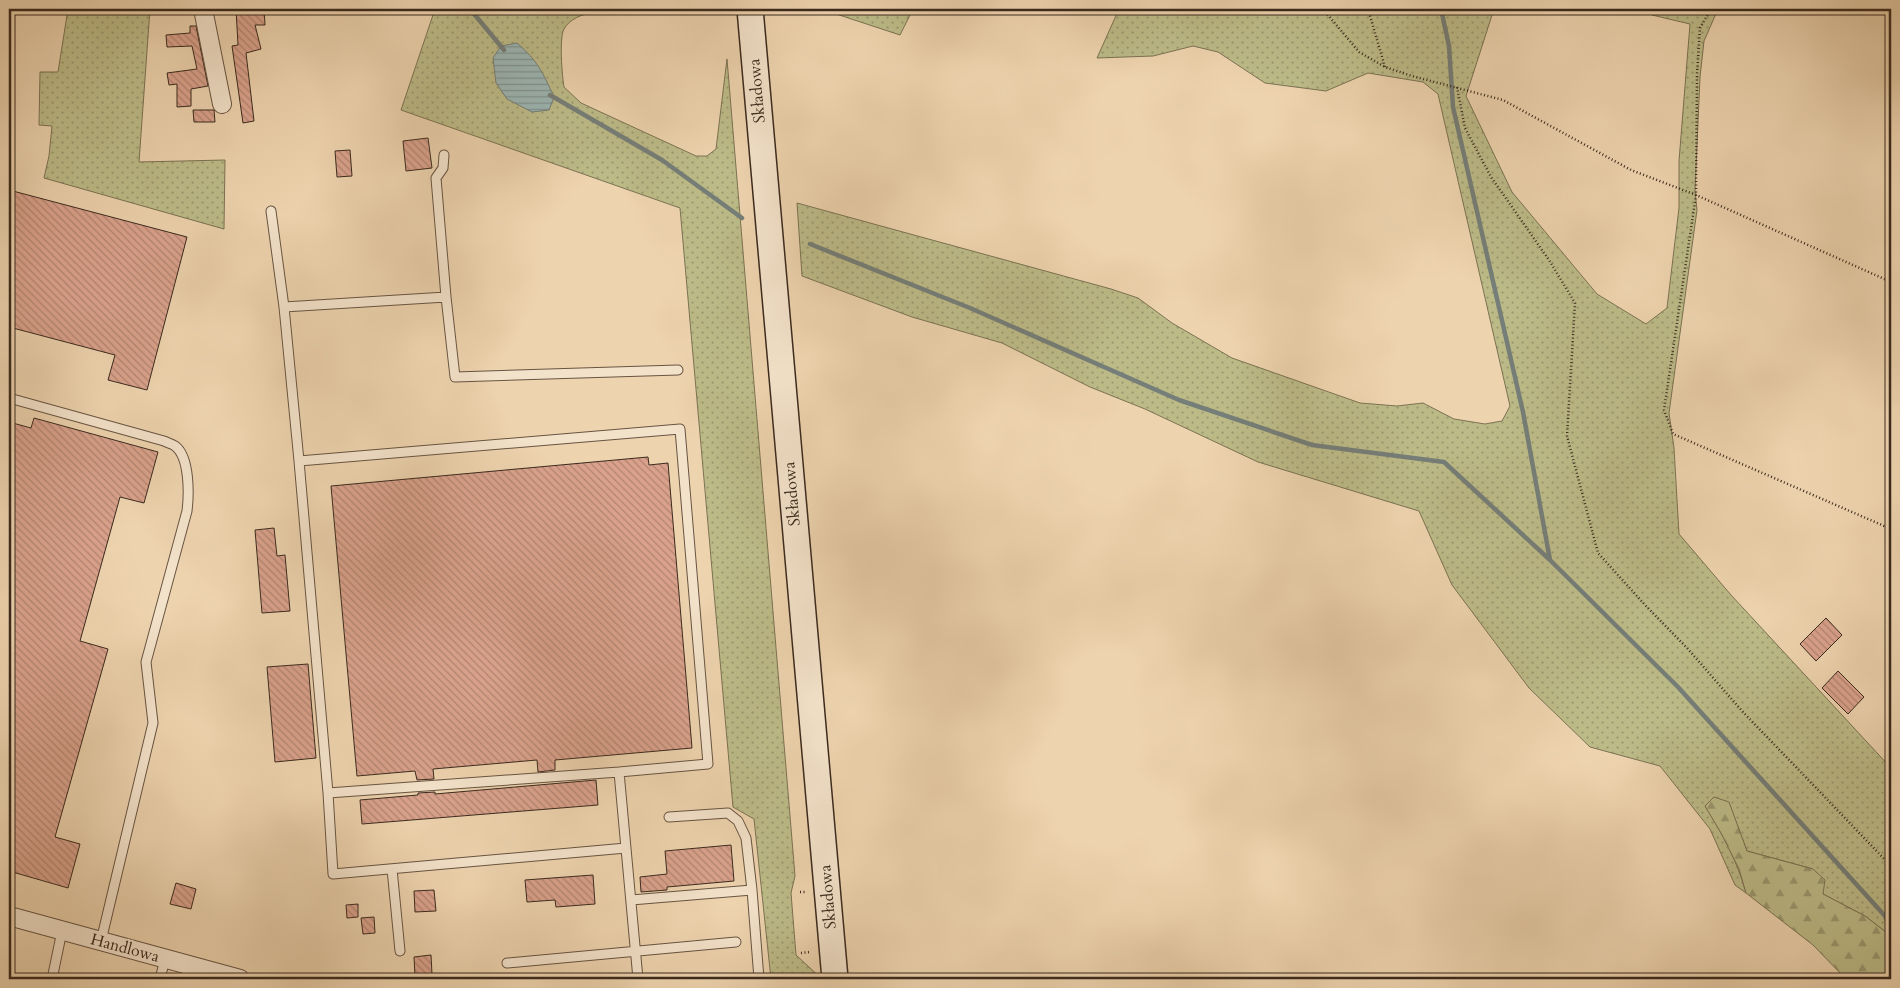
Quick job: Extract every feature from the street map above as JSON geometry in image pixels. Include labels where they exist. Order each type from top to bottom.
[{"type":"main road","name":"Składowa","points":[[750,9],[835,979]]},
{"type":"street","points":[[203,9],[222,104]]},
{"type":"street","name":"Handlowa","points":[[9,916],[240,979]]},
{"type":"lane","points":[[444,155],[444,168],[436,178],[455,377],[678,370]]},
{"type":"lane","points":[[271,211],[284,307],[300,461],[333,874],[626,848]]},
{"type":"lane","points":[[284,307],[446,297]]},
{"type":"lane","points":[[9,398],[164,441],[177,447],[183,457],[187,474],[189,496],[186,511],[146,662],[153,723],[101,942]]},
{"type":"lane","points":[[300,461],[680,429],[708,764],[328,794]]},
{"type":"lane","points":[[619,772],[638,979]]},
{"type":"lane","points":[[669,817],[728,813],[738,821],[746,838],[759,979]]},
{"type":"lane","points":[[392,869],[400,951]]},
{"type":"lane","points":[[631,900],[752,890]]},
{"type":"lane","points":[[52,979],[62,931]]},
{"type":"lane","points":[[507,963],[736,942]]},
{"type":"lane","points":[[160,979],[165,959]]},
{"type":"path","points":[[528,9],[548,13],[595,9]]},
{"type":"path","points":[[1323,9],[1359,52],[1385,67],[1503,100],[1631,170],[1696,194],[1891,282]]},
{"type":"path","points":[[1368,9],[1385,67]]},
{"type":"path","points":[[1711,9],[1700,28],[1697,74],[1696,194],[1664,410],[1673,434],[1891,529]]},
{"type":"path","points":[[1457,87],[1465,128],[1491,176],[1549,260],[1575,303],[1567,436],[1598,552],[1743,712],[1891,866]]},
{"type":"path","points":[[800,892],[805,892]]},
{"type":"path","points":[[801,953],[810,952]]},
{"type":"green space","points":[[68,9],[150,9],[139,162],[225,160],[224,229],[44,178],[49,156],[52,126],[39,125],[40,72],[58,72]]},
{"type":"green space","points":[[435,9],[633,9],[605,10],[585,14],[569,22],[562,34],[561,48],[564,87],[581,103],[696,156],[707,156],[716,149],[727,59],[795,876],[791,893],[796,955],[822,979],[771,979],[754,819],[733,807],[680,208],[401,110]]},
{"type":"green space","points":[[821,9],[913,9],[900,35]]},
{"type":"green space","points":[[1119,9],[1510,9],[1493,12],[1466,96],[1512,192],[1597,294],[1646,324],[1667,308],[1679,208],[1679,161],[1690,24],[1652,15],[1646,9],[1718,9],[1704,41],[1700,77],[1695,191],[1697,210],[1669,413],[1674,448],[1679,534],[1731,595],[1891,768],[1891,936],[1865,916],[1823,894],[1813,869],[1747,851],[1729,803],[1705,806],[1729,848],[1746,893],[1735,885],[1710,829],[1660,766],[1590,747],[1529,688],[1452,585],[1419,511],[1258,462],[1145,409],[1090,387],[1002,343],[912,317],[802,276],[797,203],[1138,298],[1172,323],[1232,358],[1360,403],[1397,406],[1423,403],[1454,419],[1485,424],[1502,421],[1510,406],[1438,94],[1423,82],[1368,73],[1326,91],[1265,83],[1218,52],[1193,46],[1153,56],[1097,58]]},
{"type":"green space","points":[[1714,797],[1729,802],[1747,851],[1813,869],[1825,880],[1823,894],[1865,916],[1891,936],[1891,979],[1846,979],[1813,945],[1746,893],[1739,869],[1705,806]]},
{"type":"water","points":[[517,43],[535,62],[547,81],[554,97],[549,110],[532,112],[507,99],[496,83],[493,58],[501,46]]},
{"type":"building","points":[[236,9],[264,9],[265,25],[255,25],[261,49],[246,53],[254,121],[243,123],[232,46],[238,45]]},
{"type":"building","points":[[190,26],[196,26],[208,86],[191,89],[191,106],[177,107],[177,84],[169,85],[167,73],[197,69],[192,46],[167,47],[166,35],[190,33]]},
{"type":"building","points":[[193,110],[214,110],[215,122],[194,122]]},
{"type":"building","points":[[428,138],[432,168],[406,171],[403,141]]},
{"type":"building","points":[[350,150],[352,176],[337,177],[335,151]]},
{"type":"building","points":[[9,190],[187,237],[147,390],[108,380],[115,355],[9,327]]},
{"type":"building","points":[[34,418],[158,452],[144,503],[120,497],[80,641],[108,649],[55,837],[80,844],[68,888],[9,871],[9,422],[31,428]]},
{"type":"building","points":[[648,457],[649,465],[668,463],[692,748],[555,760],[555,770],[538,772],[537,760],[433,769],[434,779],[417,780],[415,771],[357,776],[331,486]]},
{"type":"building","points":[[274,528],[277,556],[285,555],[290,611],[262,613],[255,530]]},
{"type":"building","points":[[1826,618],[1842,635],[1816,661],[1800,644]]},
{"type":"building","points":[[308,664],[316,758],[275,762],[267,667]]},
{"type":"building","points":[[1838,671],[1864,697],[1848,714],[1822,688]]},
{"type":"building","points":[[596,780],[598,805],[362,824],[360,800],[418,795],[418,793],[435,792],[435,794]]},
{"type":"building","points":[[731,845],[734,881],[667,887],[667,890],[641,892],[640,877],[667,874],[665,851]]},
{"type":"building","points":[[593,875],[595,904],[556,907],[555,900],[527,902],[525,880]]},
{"type":"building","points":[[176,883],[196,889],[191,909],[170,904]]},
{"type":"building","points":[[434,890],[436,911],[415,912],[414,891]]},
{"type":"building","points":[[358,904],[358,917],[347,918],[346,905]]},
{"type":"building","points":[[374,917],[375,933],[363,934],[361,918]]},
{"type":"building","points":[[431,955],[432,974],[415,976],[414,957]]},
{"type":"waterway","points":[[470,9],[504,50]]},
{"type":"waterway","points":[[1441,9],[1449,46],[1453,107],[1523,412],[1550,560],[1678,687],[1885,916],[1891,929]]},
{"type":"waterway","points":[[550,95],[662,160],[742,218]]},
{"type":"waterway","points":[[810,244],[970,308],[1179,400],[1312,445],[1444,462],[1550,560]]}]
